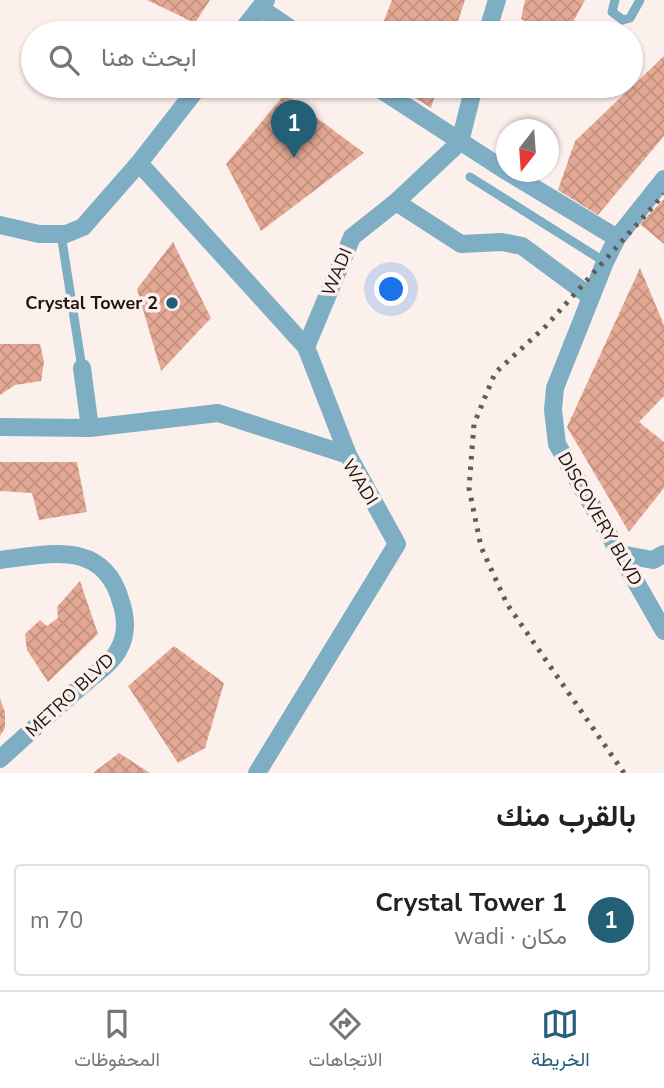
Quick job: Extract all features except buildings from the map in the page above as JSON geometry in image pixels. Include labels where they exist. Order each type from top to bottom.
[{"type":"street","points":[[491,21],[497,0]]},
{"type":"street","points":[[250,21],[263,4],[283,21]]},
{"type":"street","points":[[0,225],[39,234],[61,234],[75,230],[91,219],[190,98]]},
{"type":"street","points":[[393,98],[496,164]]},
{"type":"street","points":[[460,142],[471,98]]},
{"type":"street","name":"WADI","points":[[257,773],[397,544],[348,456],[306,347],[352,237],[396,202],[460,142]]},
{"type":"street","points":[[139,163],[306,347]]},
{"type":"street","name":"DISCOVERY BLVD","points":[[664,179],[617,239],[605,262],[555,388],[554,426],[557,444],[664,631]]},
{"type":"street","points":[[525,182],[617,239]]},
{"type":"street","points":[[396,202],[461,244],[513,242],[522,246],[591,297]]},
{"type":"street","points":[[82,368],[90,428]]},
{"type":"street","name":"WADI","points":[[0,427],[90,428],[218,412],[348,456]]},
{"type":"street","name":"METRO BLVD","points":[[0,560],[67,553],[84,556],[107,572],[121,601],[125,619],[124,635],[112,659],[0,759]]},
{"type":"street","points":[[620,554],[653,560],[664,554]]},
{"type":"lane","points":[[615,0],[612,12],[623,20],[630,18],[640,0]]},
{"type":"lane","points":[[470,177],[605,262]]},
{"type":"lane","points":[[61,234],[82,368]]},
{"type":"railway","points":[[624,773],[507,604],[481,547],[469,488],[474,424],[495,373],[546,326],[664,194]]},
{"type":"place","name":"Crystal Tower 1","points":[[294,158]]},
{"type":"place","name":"Crystal Tower 2","points":[[172,303]]}]
